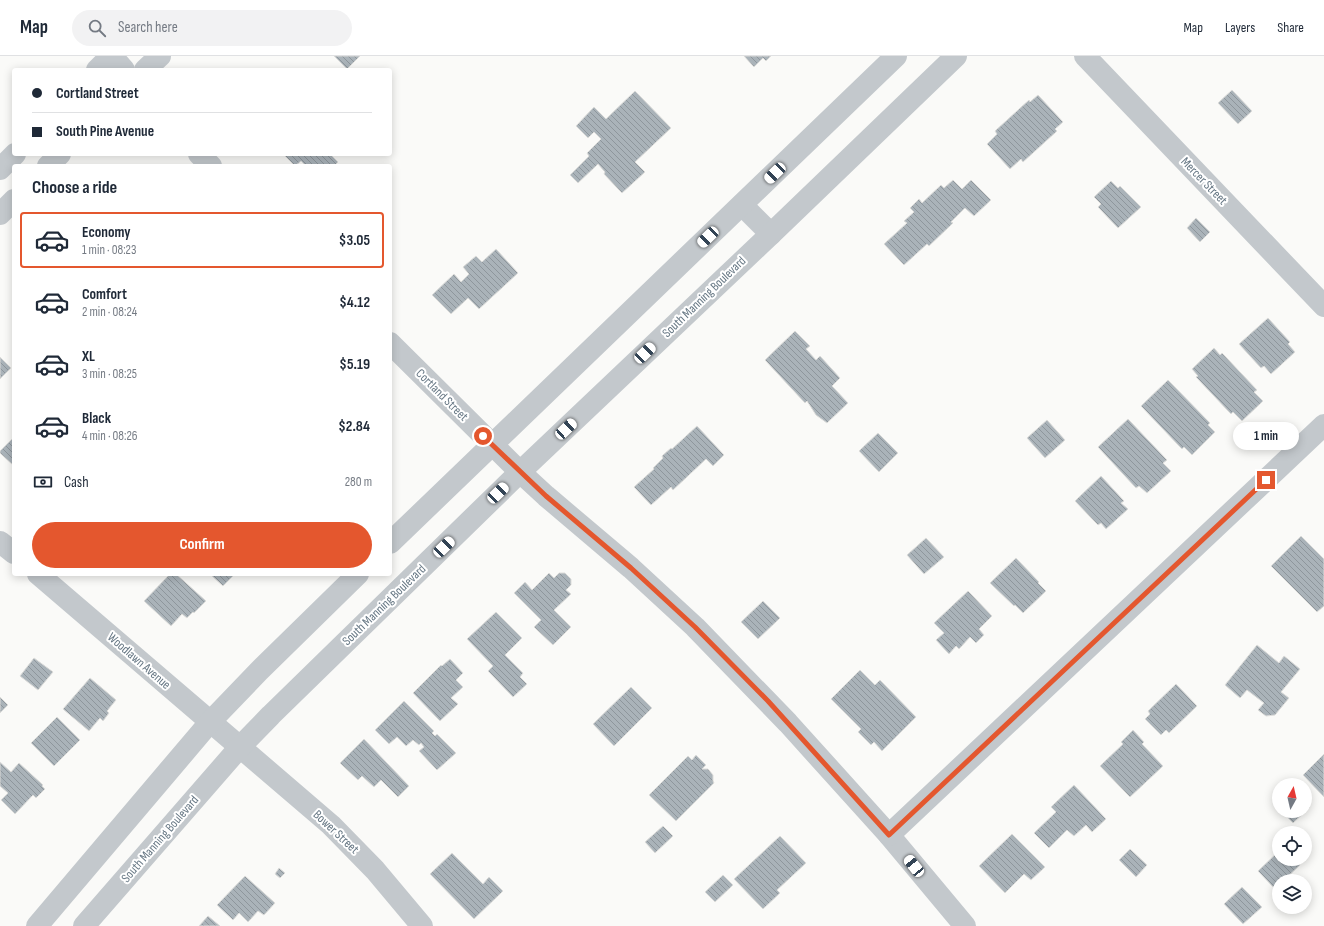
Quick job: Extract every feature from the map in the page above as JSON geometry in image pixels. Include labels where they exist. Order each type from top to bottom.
[{"type":"street","points":[[99,68],[111,56],[122,68]]},
{"type":"street","points":[[147,68],[160,56]]},
{"type":"street","points":[[392,541],[896,56]]},
{"type":"street","name":"South Manning Boulevard","points":[[84,926],[239,748],[277,709],[520,472],[956,56]]},
{"type":"street","name":"Mercer Street","points":[[1085,56],[1324,306]]},
{"type":"street","points":[[0,169],[13,156]]},
{"type":"street","points":[[50,164],[58,156]]},
{"type":"street","points":[[201,156],[209,164]]},
{"type":"street","points":[[0,214],[12,202]]},
{"type":"street","points":[[742,205],[771,234]]},
{"type":"street","name":"Cortland Street","points":[[392,346],[520,472],[631,568],[695,627],[768,701],[889,835],[964,926]]},
{"type":"street","points":[[889,835],[1324,425]]},
{"type":"street","points":[[0,542],[12,551]]},
{"type":"street","name":"Woodlawn Avenue","points":[[40,576],[239,748]]},
{"type":"street","points":[[37,926],[210,722],[259,671],[356,576]]},
{"type":"street","name":"Bower Street","points":[[239,748],[331,825],[375,870],[422,926]]},
{"type":"building","points":[[334,56],[360,56],[348,68],[346,68]]},
{"type":"building","points":[[744,56],[771,56],[766,61],[763,58],[754,67]]},
{"type":"building","points":[[1232,90],[1252,111],[1238,124],[1218,103]]},
{"type":"building","points":[[635,91],[671,128],[635,162],[645,172],[622,193],[604,174],[605,172],[598,164],[578,183],[570,175],[589,156],[587,153],[601,139],[594,132],[588,138],[576,126],[594,107],[606,119]]},
{"type":"building","points":[[1038,95],[1063,122],[1055,129],[1057,131],[1023,162],[1021,159],[1010,169],[987,144],[997,134],[995,131],[1029,100],[1030,102]]},
{"type":"building","points":[[285,156],[332,156],[338,162],[336,164],[304,164],[301,161],[297,164],[293,164]]},
{"type":"building","points":[[953,180],[962,189],[971,180],[991,200],[974,216],[965,208],[951,222],[953,223],[929,246],[927,244],[904,265],[884,244],[907,223],[904,221],[914,212],[910,208],[919,199],[922,203],[941,185],[944,188]]},
{"type":"building","points":[[1111,181],[1118,188],[1120,186],[1141,207],[1118,228],[1098,207],[1101,204],[1094,197]]},
{"type":"building","points":[[1196,218],[1210,232],[1200,242],[1187,228]]},
{"type":"building","points":[[496,249],[518,273],[479,309],[468,298],[451,314],[432,295],[454,274],[461,282],[469,274],[463,267],[476,256],[482,262]]},
{"type":"building","points":[[1268,318],[1290,342],[1288,344],[1295,352],[1271,374],[1264,366],[1261,368],[1239,344]]},
{"type":"building","points":[[795,331],[810,346],[806,349],[816,360],[820,356],[840,378],[832,386],[848,403],[827,423],[816,415],[807,401],[805,403],[765,360]]},
{"type":"building","points":[[1214,348],[1220,355],[1222,353],[1257,390],[1254,392],[1263,401],[1242,421],[1233,412],[1231,414],[1196,377],[1198,376],[1192,369]]},
{"type":"building","points":[[0,357],[11,368],[0,379]]},
{"type":"building","points":[[1168,380],[1210,423],[1208,425],[1215,432],[1192,455],[1184,447],[1182,449],[1141,406]]},
{"type":"building","points":[[1128,419],[1167,460],[1163,463],[1171,471],[1147,493],[1139,486],[1136,488],[1098,447]]},
{"type":"building","points":[[1047,420],[1065,440],[1045,458],[1027,438]]},
{"type":"building","points":[[697,426],[724,455],[713,466],[706,459],[673,490],[671,487],[651,505],[634,487],[654,469],[653,468],[663,458],[662,456]]},
{"type":"building","points":[[878,433],[898,453],[879,472],[859,451]]},
{"type":"building","points":[[12,439],[12,464],[0,453],[0,451]]},
{"type":"building","points":[[1101,476],[1124,501],[1121,503],[1128,509],[1106,529],[1101,523],[1098,525],[1075,501]]},
{"type":"building","points":[[1301,536],[1324,559],[1324,606],[1317,612],[1271,566]]},
{"type":"building","points":[[926,538],[944,557],[924,574],[907,555]]},
{"type":"building","points":[[1016,558],[1046,591],[1023,613],[990,583]]},
{"type":"building","points":[[549,573],[554,578],[559,573],[565,573],[571,579],[571,585],[566,590],[571,594],[554,610],[571,627],[553,645],[534,627],[541,620],[514,593],[525,582],[532,590]]},
{"type":"building","points":[[168,576],[178,576],[206,601],[187,618],[182,614],[171,626],[144,601]]},
{"type":"building","points":[[212,576],[233,576],[223,586]]},
{"type":"building","points":[[968,591],[992,616],[979,629],[984,635],[976,643],[970,637],[959,649],[956,646],[949,654],[936,640],[944,633],[934,623]]},
{"type":"building","points":[[763,601],[780,618],[758,639],[741,622]]},
{"type":"building","points":[[496,612],[522,638],[505,655],[523,673],[520,677],[527,684],[513,697],[488,671],[493,666],[467,639]]},
{"type":"building","points":[[1257,645],[1279,663],[1284,656],[1300,669],[1281,692],[1289,698],[1275,715],[1266,716],[1258,710],[1264,703],[1247,690],[1240,698],[1225,685]]},
{"type":"building","points":[[34,658],[53,672],[38,690],[20,676]]},
{"type":"building","points":[[450,659],[463,673],[456,680],[463,687],[451,698],[458,704],[440,721],[413,693],[441,665],[442,666]]},
{"type":"building","points":[[860,670],[875,685],[880,680],[916,717],[882,751],[874,742],[871,745],[858,732],[861,729],[831,699]]},
{"type":"building","points":[[90,678],[116,700],[107,711],[109,713],[103,721],[100,718],[89,731],[63,709]]},
{"type":"building","points":[[1176,684],[1197,706],[1169,733],[1166,730],[1161,735],[1145,719],[1150,714],[1148,711]]},
{"type":"building","points":[[631,687],[652,708],[614,746],[593,724]]},
{"type":"building","points":[[0,697],[8,705],[0,713]]},
{"type":"building","points":[[404,701],[434,731],[432,733],[435,736],[437,734],[456,753],[437,770],[419,751],[424,747],[421,743],[419,745],[413,740],[406,746],[397,737],[389,744],[375,730]]},
{"type":"building","points":[[57,717],[80,740],[54,766],[31,743]]},
{"type":"building","points":[[1133,730],[1144,742],[1142,744],[1163,766],[1130,797],[1100,766],[1123,744],[1121,742]]},
{"type":"building","points":[[364,739],[409,786],[398,797],[381,780],[374,787],[362,776],[358,780],[340,763]]},
{"type":"building","points":[[1324,754],[1324,797],[1312,784],[1312,778],[1306,778],[1303,775]]},
{"type":"building","points":[[696,755],[706,765],[702,769],[708,769],[713,775],[714,783],[676,821],[649,795],[688,756],[692,760]]},
{"type":"building","points":[[0,762],[11,772],[19,763],[43,785],[42,786],[45,789],[36,798],[33,795],[15,814],[1,800],[8,793],[0,786]]},
{"type":"building","points":[[1074,785],[1106,819],[1092,832],[1086,825],[1074,836],[1067,830],[1049,848],[1034,833],[1056,812],[1051,807]]},
{"type":"building","points":[[1288,818],[1298,818],[1293,823]]},
{"type":"building","points":[[663,826],[673,836],[655,853],[645,842]]},
{"type":"building","points":[[1012,834],[1045,867],[1031,880],[1024,874],[1005,893],[979,866]]},
{"type":"building","points":[[780,836],[806,863],[777,890],[780,893],[763,909],[734,879]]},
{"type":"building","points":[[1130,849],[1147,865],[1136,877],[1119,860]]},
{"type":"building","points":[[452,853],[483,884],[489,877],[503,891],[474,919],[430,874]]},
{"type":"building","points":[[1272,858],[1272,866],[1299,866],[1290,874],[1272,874],[1272,886],[1258,871]]},
{"type":"building","points":[[279,868],[285,873],[280,878],[275,874]]},
{"type":"building","points":[[723,875],[733,885],[715,902],[705,892]]},
{"type":"building","points":[[245,876],[275,903],[264,915],[258,911],[248,922],[239,913],[233,920],[217,905]]},
{"type":"building","points":[[1242,887],[1262,907],[1243,924],[1224,904]]},
{"type":"building","points":[[208,916],[220,926],[199,926]]},
{"type":"route","points":[[483,436],[546,496],[631,568],[695,627],[768,701],[889,835],[1266,480]]}]
